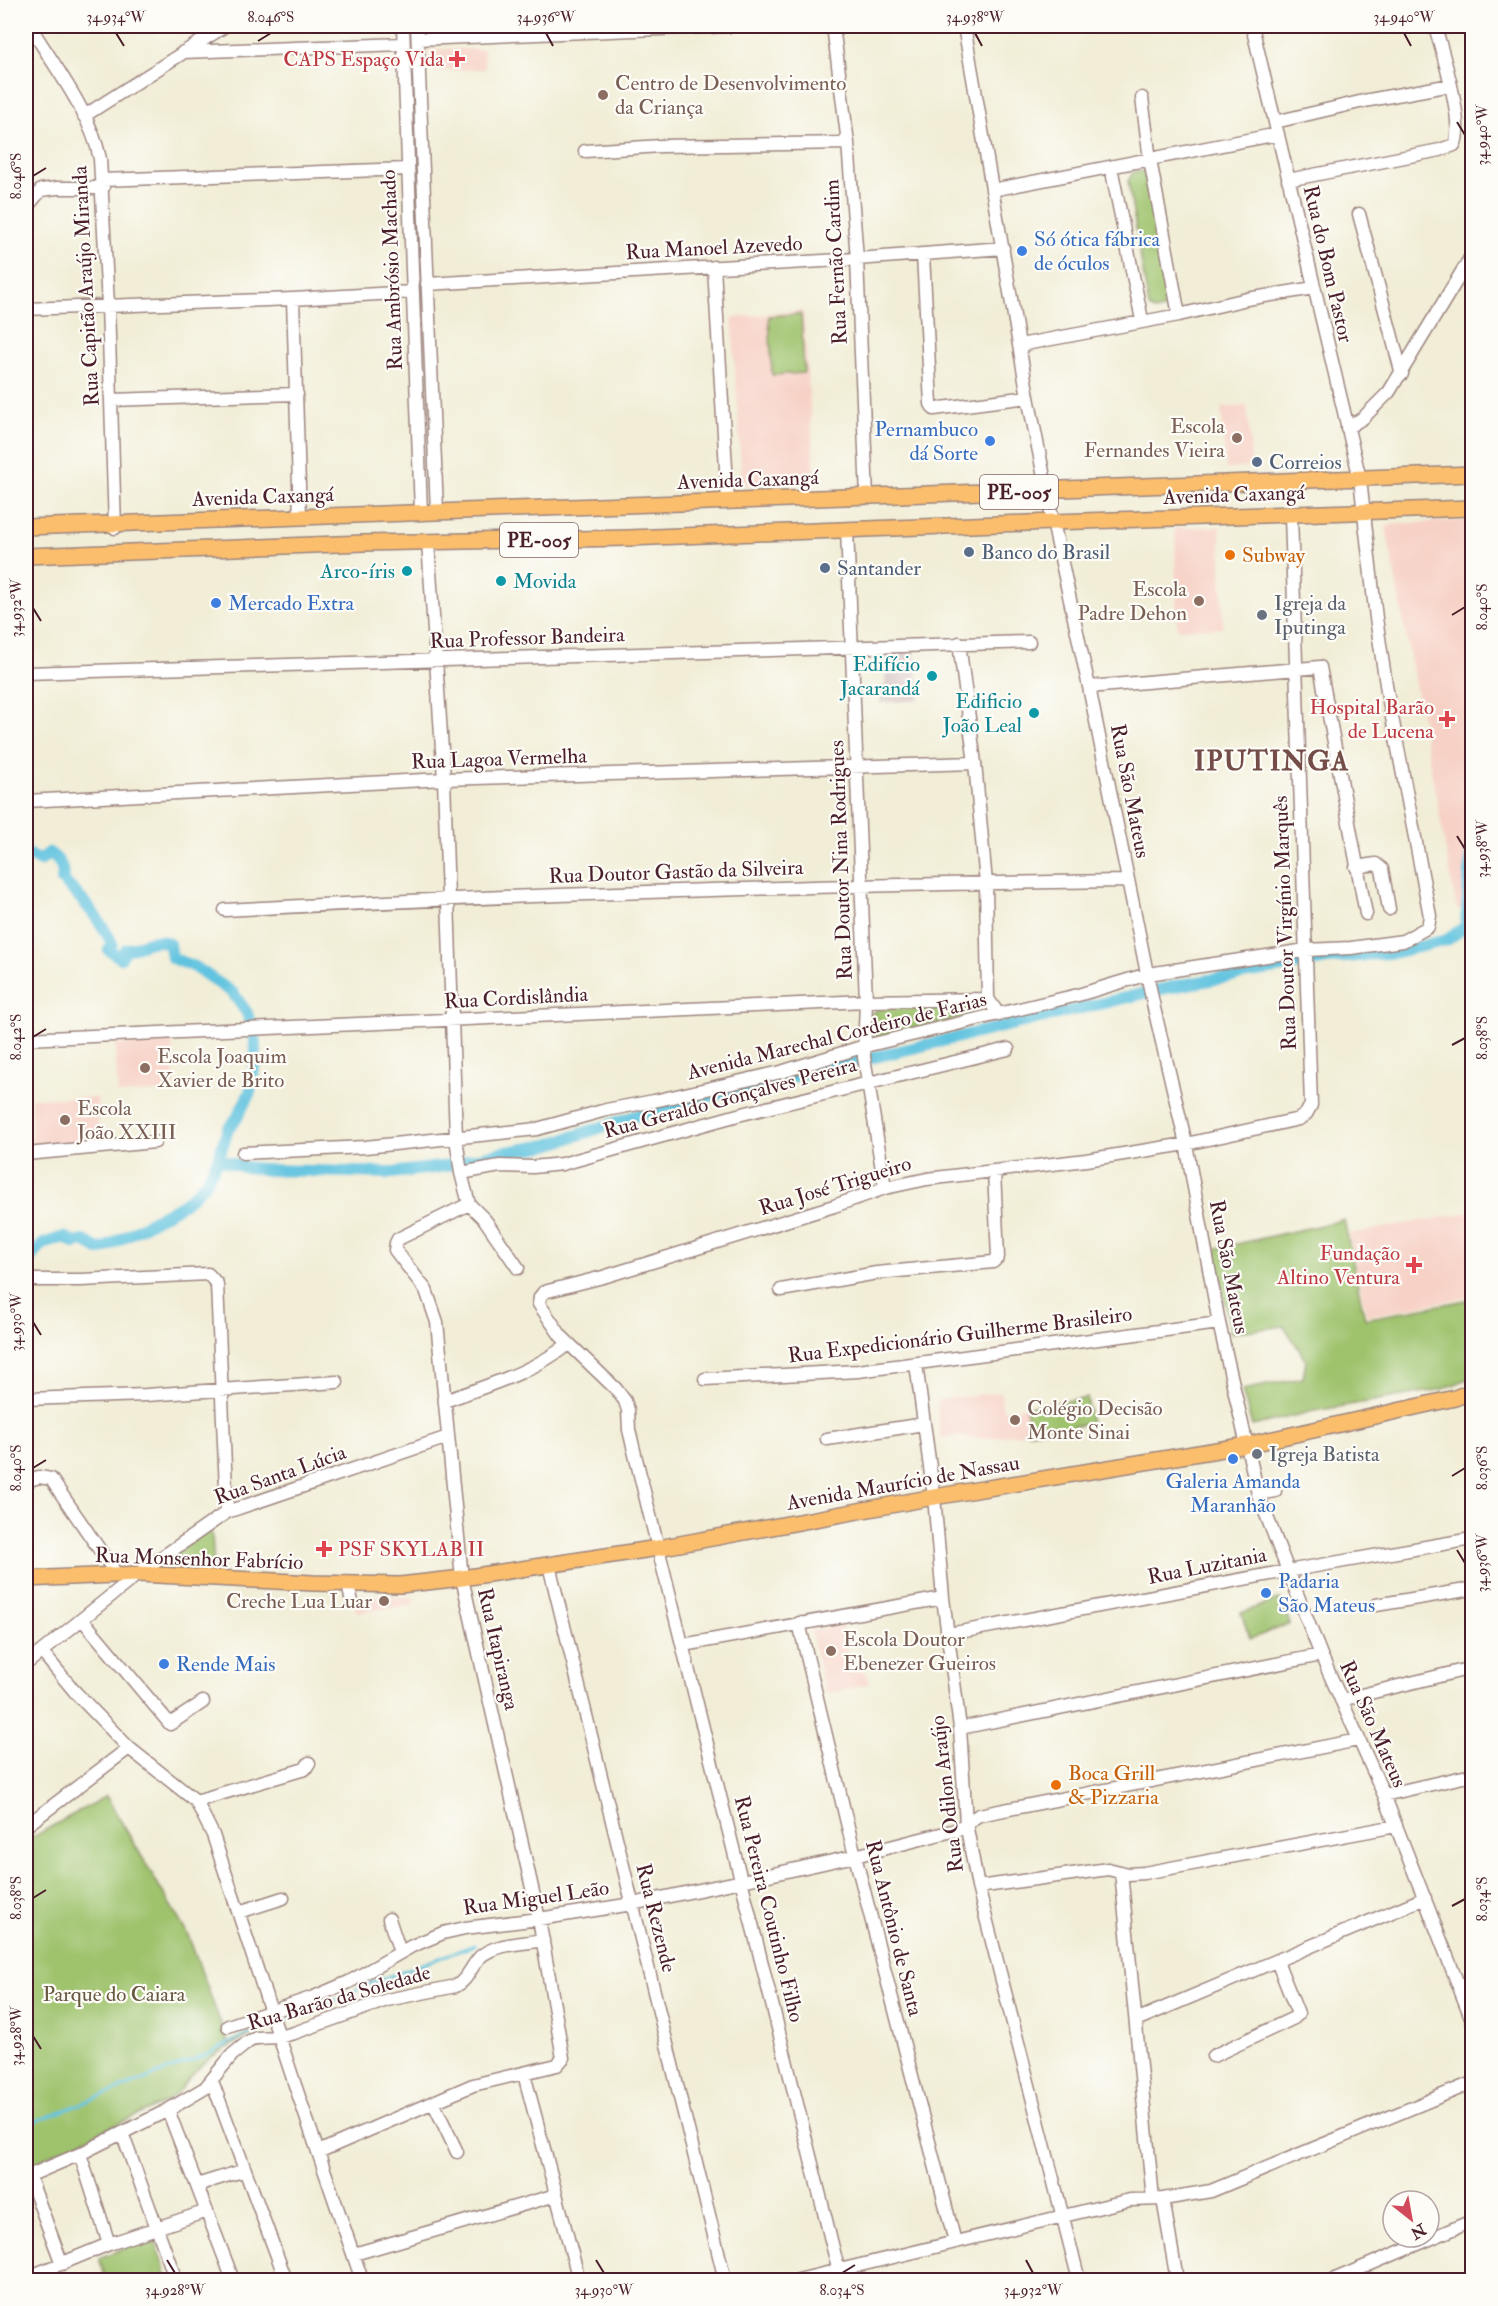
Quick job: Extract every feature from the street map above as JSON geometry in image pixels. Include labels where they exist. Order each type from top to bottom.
[{"type":"main road","name":"Avenida Caxangá","points":[[26,527],[115,526],[437,511],[1473,474]]},
{"type":"main road","name":"Avenida Caxangá","points":[[26,556],[428,542],[628,538],[1473,508]]},
{"type":"main road","name":"Avenida Maurício de Nassau","points":[[515,1570],[658,1548],[934,1497],[1247,1445],[1455,1398],[1473,1391]]},
{"type":"main road","name":"Rua Monsenhor Fabrício","points":[[26,1579],[138,1574],[348,1585],[400,1585],[515,1570]]},
{"type":"street","name":"Rua Capitão Araújo Miranda","points":[[30,26],[84,116],[98,147],[108,306],[115,526]]},
{"type":"street","points":[[84,116],[225,26]]},
{"type":"street","name":"Rua Ambrósio Machado","points":[[403,26],[421,512]]},
{"type":"street","name":"Rua Ambrósio Machado","points":[[417,26],[437,511]]},
{"type":"street","points":[[418,39],[731,26]]},
{"type":"street","name":"Rua Fernão Cardim","points":[[833,26],[848,143],[857,259],[867,497]]},
{"type":"street","name":"Rua São Mateus","points":[[964,26],[1046,490],[1089,687],[1150,990],[1186,1144],[1219,1323],[1258,1494],[1321,1655],[1384,1795],[1473,2020]]},
{"type":"street","name":"Rua do Bom Pastor","points":[[1252,26],[1360,479],[1387,691],[1430,922]]},
{"type":"street","points":[[1288,180],[1448,148],[1457,140],[1451,85],[1435,26]]},
{"type":"street","points":[[183,52],[404,44]]},
{"type":"street","points":[[992,190],[1150,160],[1277,128],[1364,101],[1451,85]]},
{"type":"street","points":[[1142,98],[1150,160],[1179,315]]},
{"type":"street","points":[[585,152],[661,146],[848,143]]},
{"type":"street","points":[[1112,167],[1142,320]]},
{"type":"street","points":[[26,208],[41,190],[57,188],[408,169]]},
{"type":"street","points":[[1359,213],[1402,374]]},
{"type":"street","name":"Rua Manoel Azevedo","points":[[427,284],[923,255],[1003,248]]},
{"type":"street","points":[[923,255],[930,393],[934,409],[1028,397]]},
{"type":"street","points":[[1347,428],[1377,406],[1402,374],[1473,255]]},
{"type":"street","points":[[714,267],[728,502]]},
{"type":"street","points":[[1020,345],[1142,320],[1179,315],[1247,299],[1314,288]]},
{"type":"street","points":[[26,309],[412,292]]},
{"type":"street","points":[[292,299],[300,517]]},
{"type":"street","points":[[111,400],[297,394]]},
{"type":"street","name":"Rua Doutor Virgínio Marquês","points":[[1291,514],[1306,953],[1311,995],[1311,1105],[1306,1114]]},
{"type":"street","name":"Rua Doutor Nina Rodrigues","points":[[847,529],[866,1001],[864,1052],[885,1188]]},
{"type":"street","points":[[428,542],[444,779],[457,1142],[469,1204],[486,1220],[518,1268]]},
{"type":"street","name":"Rua Professor Bandeira","points":[[26,674],[1029,642]]},
{"type":"street","points":[[959,643],[975,763],[986,883],[988,999],[999,1015]]},
{"type":"street","points":[[1089,687],[1320,667],[1366,914]]},
{"type":"street","name":"Rua Lagoa Vermelha","points":[[26,801],[444,779],[975,763]]},
{"type":"street","points":[[1356,867],[1376,864],[1382,869],[1389,909]]},
{"type":"street","name":"Rua Doutor Gastão da Silveira","points":[[225,910],[449,898],[861,885],[1128,881]]},
{"type":"street","name":"Avenida Marechal Cordeiro de Farias","points":[[243,1153],[457,1142],[537,1129],[606,1110],[864,1052],[1148,974],[1402,941],[1422,932],[1430,922]]},
{"type":"street","name":"Rua Cordislândia","points":[[26,1039],[866,1001],[988,999]]},
{"type":"street","name":"Rua Geraldo Gonçalves Pereira","points":[[461,1172],[500,1166],[533,1167],[562,1164],[867,1079],[1008,1049]]},
{"type":"street","name":"Rua José Trigueiro","points":[[540,1297],[544,1292],[614,1274],[885,1188],[927,1179],[1186,1144],[1299,1119],[1306,1114]]},
{"type":"street","points":[[26,1154],[155,1142]]},
{"type":"street","points":[[781,1290],[877,1273],[993,1262],[998,1257],[994,1171]]},
{"type":"street","name":"Rua Itapiranga","points":[[469,1204],[398,1239],[396,1250],[426,1290],[436,1322],[462,1578],[539,1919],[563,2058],[557,2065],[524,2074]]},
{"type":"street","points":[[26,1280],[81,1280],[208,1274],[217,1284],[227,1512]]},
{"type":"street","name":"Rua Pereira Coutinho Filho","points":[[540,1297],[539,1304],[568,1344],[616,1389],[625,1401],[628,1410],[630,1430],[658,1548],[840,2275]]},
{"type":"street","name":"Rua Expedicionário Guilherme Brasileiro","points":[[705,1379],[858,1371],[1219,1323]]},
{"type":"street","points":[[445,1401],[523,1372],[550,1359],[568,1344]]},
{"type":"street","name":"Rua Odilon Araújo","points":[[916,1364],[934,1497],[943,1598],[960,1728],[966,1823],[978,1887],[1079,2280]]},
{"type":"street","points":[[26,1399],[146,1395],[337,1382]]},
{"type":"street","points":[[827,1439],[924,1424]]},
{"type":"street","name":"Rua Santa Lúcia","points":[[26,1664],[138,1574],[227,1512],[448,1437]]},
{"type":"street","points":[[26,1481],[39,1477],[51,1479],[117,1575]]},
{"type":"street","points":[[1258,1494],[1275,1491]]},
{"type":"street","name":"Rua Luzitania","points":[[948,1635],[1287,1570],[1473,1539]]},
{"type":"street","name":"Rua Rezende","points":[[549,1565],[725,2280]]},
{"type":"street","points":[[348,1585],[352,1602]]},
{"type":"street","points":[[1376,1605],[1473,1589]]},
{"type":"street","points":[[683,1646],[943,1598]]},
{"type":"street","points":[[82,1619],[170,1724],[203,1702]]},
{"type":"street","name":"Rua Antônio de Santa","points":[[799,1623],[855,1856],[955,2242]]},
{"type":"street","points":[[42,1652],[76,1693],[129,1748],[196,1801],[213,1835],[362,2280]]},
{"type":"street","points":[[960,1728],[1321,1655]]},
{"type":"street","points":[[1341,1700],[1473,1668]]},
{"type":"street","name":"Rua Miguel Leão","points":[[228,2026],[272,2013],[349,1982],[400,1953],[443,1933],[632,1904],[742,1881],[957,1830],[979,1815],[1358,1740]]},
{"type":"street","points":[[26,1826],[129,1748]]},
{"type":"street","points":[[196,1801],[305,1769],[309,1763]]},
{"type":"street","points":[[1384,1795],[1473,1775]]},
{"type":"street","points":[[978,1887],[1108,1869],[1144,1873],[1396,1826]]},
{"type":"street","points":[[1121,1872],[1149,2157],[1177,2280]]},
{"type":"street","points":[[239,1912],[283,1898]]},
{"type":"street","points":[[1136,2020],[1425,1898]]},
{"type":"street","points":[[389,1919],[400,1953]]},
{"type":"street","name":"Rua Barão da Soledade","points":[[27,2176],[80,2154],[168,2110],[212,2081],[232,2055],[248,2042],[279,2035],[387,2000],[456,1986],[464,1981],[479,1958],[488,1951],[543,1940]]},
{"type":"street","points":[[1213,2056],[1294,2018],[1298,2013],[1277,1961]]},
{"type":"street","points":[[318,2152],[473,2085],[524,2074],[579,2280]]},
{"type":"street","points":[[212,2081],[286,2280]]},
{"type":"street","points":[[798,2280],[840,2275],[955,2242],[1130,2200],[1201,2194],[1241,2180],[1473,2083]]},
{"type":"street","points":[[434,2102],[457,2152]]},
{"type":"street","points":[[168,2110],[233,2280]]},
{"type":"street","points":[[122,2133],[176,2280]]},
{"type":"street","points":[[80,2154],[109,2244]]},
{"type":"street","points":[[197,2186],[245,2170]]},
{"type":"street","points":[[27,2176],[62,2264]]},
{"type":"street","points":[[354,2254],[556,2195]]},
{"type":"street","points":[[26,2278],[47,2275],[62,2264],[109,2244],[207,2211]]},
{"type":"street","points":[[1333,2280],[1473,2221]]},
{"type":"shaded area","name":"CAPS Espaço Vida","points":[[429,49],[484,49],[485,69],[430,71]]},
{"type":"shaded area","points":[[803,310],[815,479],[742,485],[732,318]]},
{"type":"shaded area","name":"Escola Fernandes Vieira","points":[[1247,406],[1252,467],[1226,469],[1221,408]]},
{"type":"shaded area","name":"Hospital Barão de Lucena","points":[[1472,520],[1472,963],[1462,910],[1457,910],[1386,527],[1394,524]]},
{"type":"shaded area","name":"Escola Padre Dehon","points":[[1220,527],[1223,628],[1177,629],[1175,528]]},
{"type":"shaded area","points":[[915,652],[919,700],[880,703],[880,686],[885,686],[886,653]]},
{"type":"shaded area","name":"Escola Joaquim Xavier de Brito","points":[[172,1041],[175,1091],[118,1094],[115,1045]]},
{"type":"shaded area","name":"Escola João XXIII","points":[[31,1098],[97,1098],[99,1143],[32,1147]]},
{"type":"shaded area","name":"Fundação Altino Ventura","points":[[1472,1212],[1472,1296],[1367,1316],[1349,1234]]},
{"type":"shaded area","name":"Colégio Decisão Monte Sinai","points":[[1001,1392],[1003,1410],[1087,1398],[1091,1424],[980,1439],[959,1436],[940,1438],[937,1400]]},
{"type":"shaded area","name":"Creche Lua Luar","points":[[354,1596],[413,1597],[414,1605],[357,1612]]},
{"type":"shaded area","name":"Escola Doutor Ebenezer Gueiros","points":[[842,1625],[851,1673],[865,1671],[869,1684],[825,1694],[811,1632]]},
{"type":"green space","points":[[1146,171],[1172,307],[1154,311],[1149,308],[1128,181],[1133,172]]},
{"type":"green space","points":[[801,314],[804,373],[772,375],[769,316]]},
{"type":"green space","points":[[969,1007],[972,1011],[968,1016],[881,1037],[875,1036],[871,1031],[871,1014],[879,1008]]},
{"type":"green space","points":[[1344,1220],[1365,1319],[1472,1299],[1472,1377],[1443,1389],[1314,1411],[1252,1426],[1242,1390],[1303,1378],[1306,1360],[1284,1326],[1231,1333],[1214,1249]]},
{"type":"green space","points":[[1087,1398],[1091,1424],[1029,1432],[1026,1407]]},
{"type":"green space","points":[[208,1530],[212,1534],[214,1565],[180,1565],[174,1562],[173,1555]]},
{"type":"green space","points":[[1281,1599],[1290,1624],[1250,1639],[1241,1613]]},
{"type":"green space","name":"Parque do Caiara","points":[[106,1796],[188,1935],[228,2043],[264,2028],[209,2059],[166,2102],[46,2157],[26,2169],[26,1838],[33,1837]]},
{"type":"green space","points":[[154,2237],[168,2280],[106,2280],[99,2258]]},
{"type":"waterway","points":[[218,1159],[244,1167],[270,1170],[391,1173],[440,1167],[548,1145],[663,1107],[1171,987],[1326,959],[1397,952],[1447,940],[1466,926],[1472,845]]},
{"type":"waterway","points":[[26,853],[40,861],[49,853],[58,861],[63,871],[62,880],[77,894],[102,925],[112,943],[109,950],[121,958],[125,950],[154,941],[170,945],[172,958],[195,967],[233,993],[247,1013],[255,1038],[255,1063],[250,1092],[237,1118],[228,1129],[218,1159],[206,1182],[197,1192],[183,1204],[105,1248],[98,1249],[84,1241],[74,1243],[64,1237],[43,1244],[26,1262]]},
{"type":"waterway","points":[[1466,926],[1472,934]]},
{"type":"waterway","points":[[277,2024],[346,1996],[363,1986],[475,1945]]},
{"type":"waterway","points":[[26,2125],[205,2056],[243,2036],[271,2026]]},
{"type":"place","name":"CAPS Espaço Vida","points":[[457,59]]},
{"type":"place","name":"Centro de Desenvolvimento da Criança","points":[[603,95]]},
{"type":"place","name":"Só ótica fábrica de óculos","points":[[1022,251]]},
{"type":"place","name":"Escola Fernandes Vieira","points":[[1237,438]]},
{"type":"place","name":"Pernambuco dá Sorte","points":[[990,441]]},
{"type":"place","name":"Correios","points":[[1257,462]]},
{"type":"place","name":"Banco do Brasil","points":[[969,552]]},
{"type":"place","name":"Subway","points":[[1230,555]]},
{"type":"place","name":"Santander","points":[[825,568]]},
{"type":"place","name":"Arco-íris","points":[[407,571]]},
{"type":"place","name":"Movida","points":[[501,581]]},
{"type":"place","name":"Escola Padre Dehon","points":[[1199,601]]},
{"type":"place","name":"Mercado Extra","points":[[216,603]]},
{"type":"place","name":"Igreja da Iputinga","points":[[1262,615]]},
{"type":"place","name":"Edifício Jacarandá","points":[[932,676]]},
{"type":"place","name":"Edificio João Leal","points":[[1034,713]]},
{"type":"place","name":"Hospital Barão de Lucena","points":[[1447,719]]},
{"type":"place","name":"Escola Joaquim Xavier de Brito","points":[[145,1068]]},
{"type":"place","name":"Escola João XXIII","points":[[65,1120]]},
{"type":"place","name":"Fundação Altino Ventura","points":[[1414,1265]]},
{"type":"place","name":"Colégio Decisão Monte Sinai","points":[[1015,1420]]},
{"type":"place","name":"Igreja Batista","points":[[1257,1454]]},
{"type":"place","name":"Galeria Amanda Maranhão","points":[[1233,1459]]},
{"type":"place","name":"PSF SKYLAB II","points":[[324,1549]]},
{"type":"place","name":"Padaria São Mateus","points":[[1266,1593]]},
{"type":"place","name":"Creche Lua Luar","points":[[384,1601]]},
{"type":"place","name":"Escola Doutor Ebenezer Gueiros","points":[[831,1651]]},
{"type":"place","name":"Rende Mais","points":[[164,1664]]},
{"type":"place","name":"Boca Grill & Pizzaria","points":[[1056,1785]]},
{"type":"district","name":"IPUTINGA","points":[[1272,761]]}]
